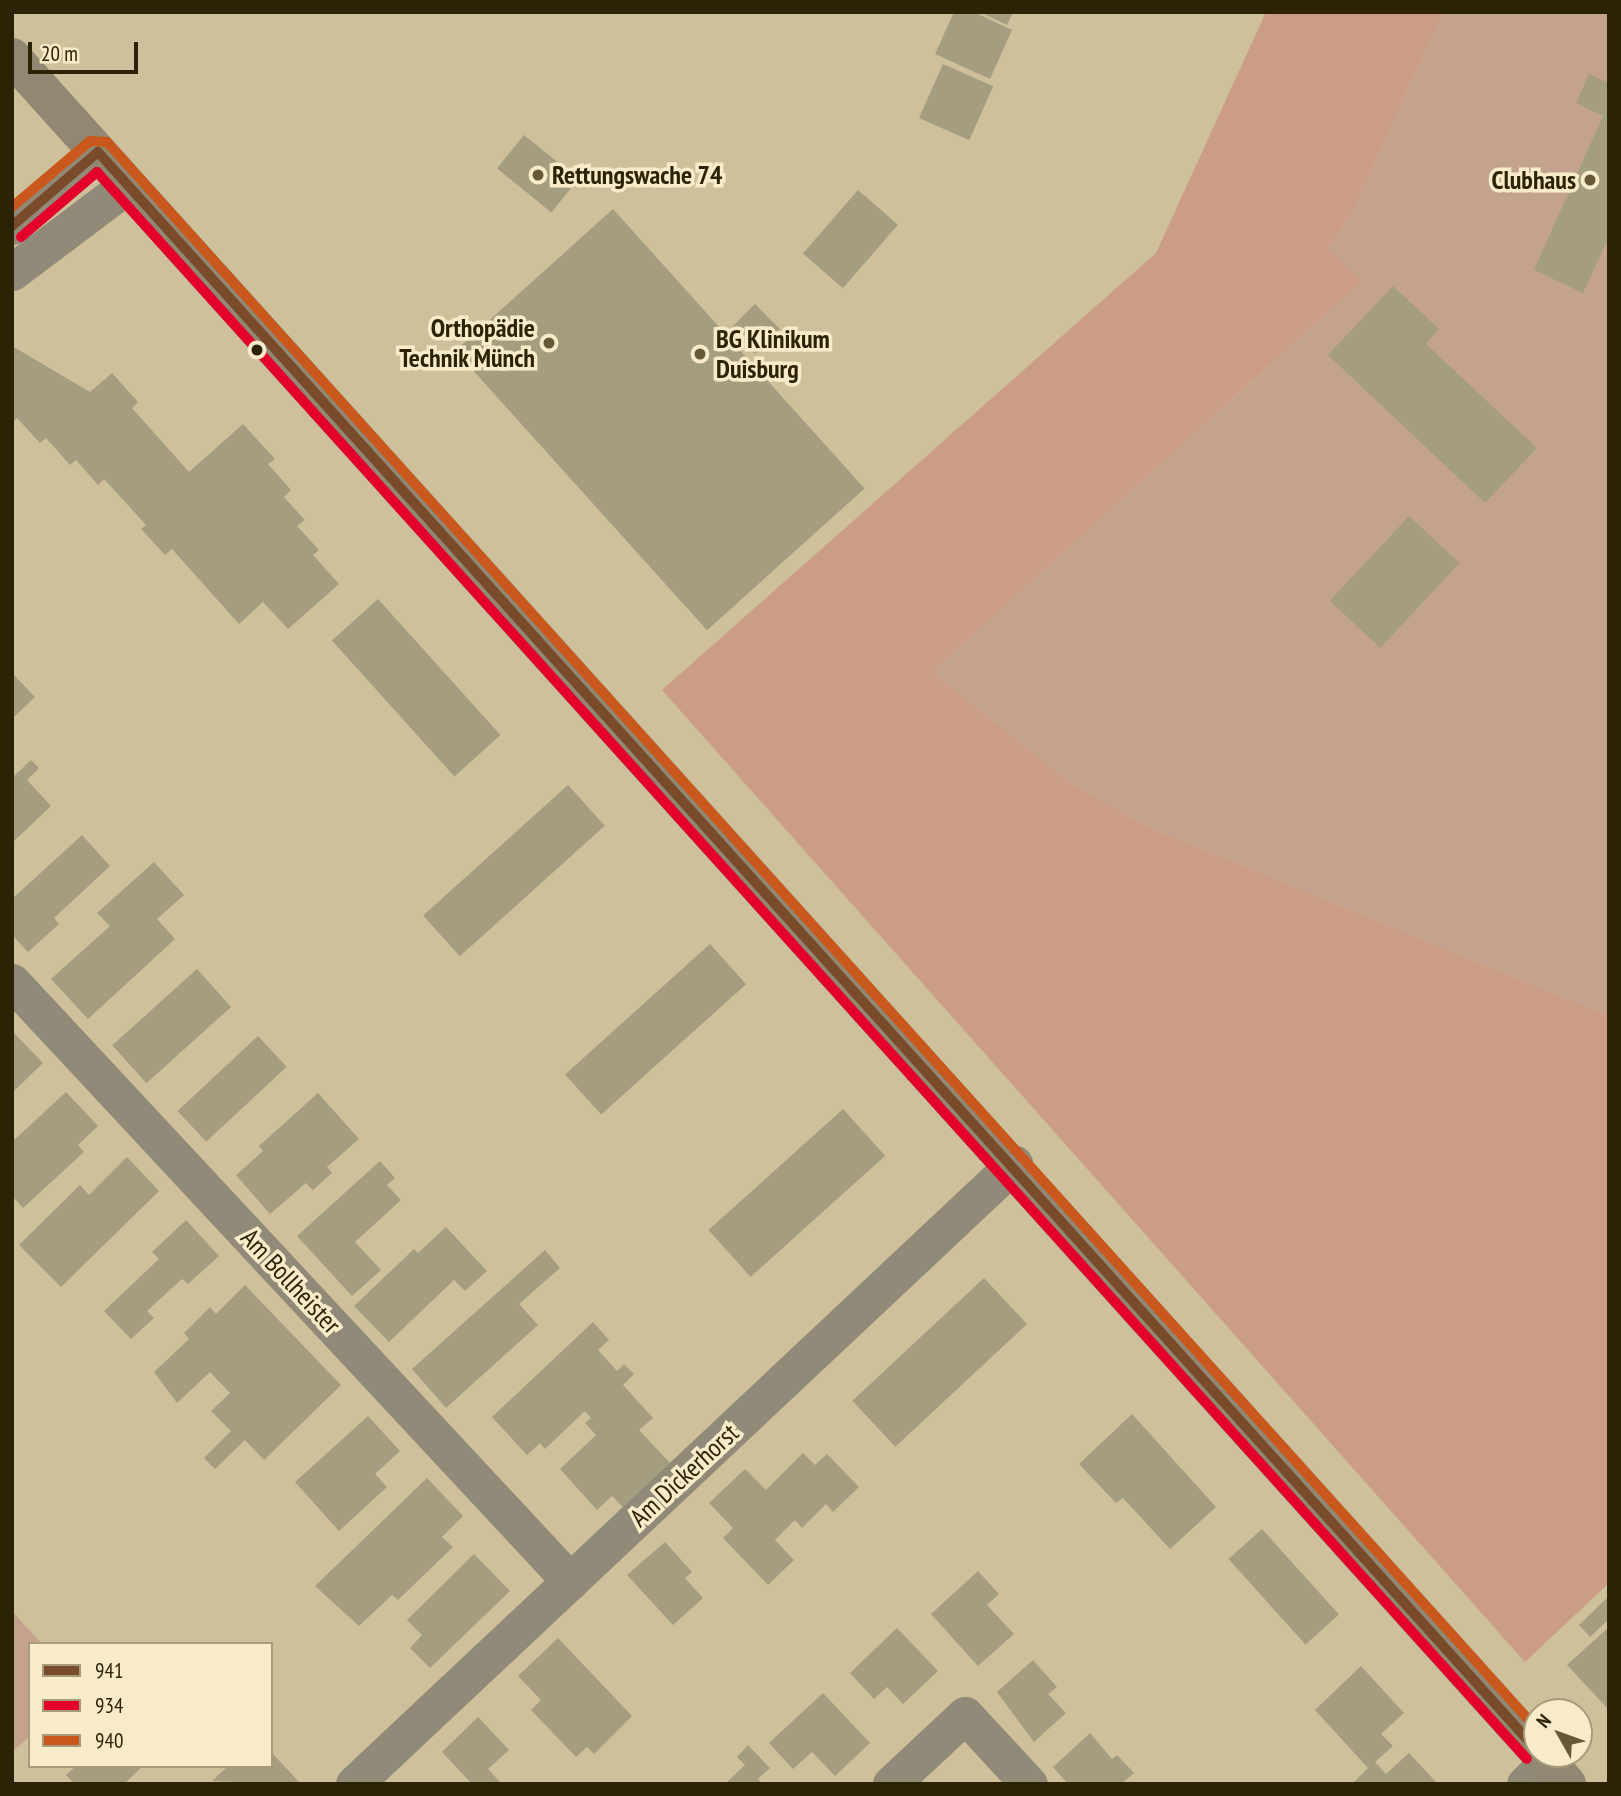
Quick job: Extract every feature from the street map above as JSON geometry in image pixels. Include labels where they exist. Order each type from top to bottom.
[{"type":"main road","points":[[12,57],[756,887],[1014,1164],[1523,1743]]},
{"type":"street","points":[[12,226],[98,152]]},
{"type":"street","points":[[12,272],[126,186]]},
{"type":"street","name":"Am Bollheister","points":[[12,982],[570,1581]]},
{"type":"street","name":"Am Dickerhorst","points":[[354,1784],[1014,1164]]},
{"type":"street","points":[[891,1784],[965,1715],[1029,1784]]},
{"type":"shaded area","points":[[1266,12],[1443,12],[1353,211],[1328,248],[1362,281],[932,672],[1069,782],[1149,827],[1609,1016],[1609,1583],[1525,1662],[662,690],[1156,253]]},
{"type":"shaded area","points":[[1443,12],[1609,12],[1609,1016],[1149,827],[1069,782],[932,672],[1361,282],[1328,248],[1353,211]]},
{"type":"shaded area","points":[[12,1611],[40,1642],[28,1642],[28,1738],[12,1752]]},
{"type":"building","points":[[954,12],[974,12],[1012,30],[990,79],[935,54]]},
{"type":"building","points":[[980,12],[1013,12],[1007,25]]},
{"type":"building","points":[[943,64],[993,86],[969,140],[919,118]]},
{"type":"building","name":"Clubhaus","points":[[1589,74],[1609,83],[1609,237],[1583,293],[1534,270],[1603,116],[1576,103]]},
{"type":"building","name":"Rettungswache 74","points":[[524,135],[578,179],[551,212],[497,168]]},
{"type":"building","points":[[858,190],[898,225],[843,288],[803,253]]},
{"type":"building","points":[[613,209],[865,488],[707,630],[455,351]]},
{"type":"building","points":[[1393,286],[1439,329],[1426,344],[1537,448],[1485,503],[1328,355]]},
{"type":"building","points":[[755,304],[780,329],[755,353],[730,329]]},
{"type":"building","points":[[12,346],[90,392],[112,373],[138,402],[132,408],[189,472],[243,424],[275,459],[268,464],[291,490],[284,497],[305,520],[297,526],[319,550],[313,555],[339,584],[288,629],[263,602],[239,624],[172,549],[165,555],[141,529],[146,525],[104,479],[98,485],[76,460],[70,465],[46,438],[40,443],[17,418],[12,423]]},
{"type":"building","points":[[1409,516],[1459,563],[1380,648],[1330,601]]},
{"type":"building","points":[[378,599],[500,735],[454,776],[332,640]]},
{"type":"building","points":[[12,673],[35,697],[12,719]]},
{"type":"building","points":[[31,760],[39,768],[27,780],[51,806],[12,843],[12,778]]},
{"type":"building","points":[[568,785],[605,826],[460,956],[423,915]]},
{"type":"building","points":[[82,835],[110,866],[54,918],[59,924],[28,952],[12,935],[12,899]]},
{"type":"building","points":[[154,862],[184,895],[157,919],[175,939],[88,1019],[51,979],[110,926],[97,913]]},
{"type":"building","points":[[710,944],[746,984],[601,1115],[565,1074]]},
{"type":"building","points":[[197,969],[231,1007],[146,1083],[112,1045]]},
{"type":"building","points":[[12,1031],[43,1063],[12,1093]]},
{"type":"building","points":[[258,1036],[287,1067],[206,1142],[178,1111]]},
{"type":"building","points":[[66,1092],[98,1126],[78,1145],[84,1152],[23,1208],[12,1196],[12,1142]]},
{"type":"building","points":[[318,1093],[359,1139],[327,1167],[332,1173],[313,1190],[306,1183],[270,1214],[236,1175],[263,1151],[259,1146]]},
{"type":"building","points":[[843,1109],[885,1156],[751,1277],[708,1230]]},
{"type":"building","points":[[127,1157],[159,1191],[61,1287],[19,1245],[80,1185],[89,1195]]},
{"type":"building","points":[[380,1161],[395,1178],[387,1185],[401,1200],[355,1242],[381,1270],[352,1296],[297,1236]]},
{"type":"building","points":[[186,1220],[219,1256],[188,1284],[182,1279],[147,1311],[154,1318],[131,1339],[104,1311],[159,1259],[152,1252]]},
{"type":"building","points":[[446,1227],[487,1271],[465,1291],[454,1280],[389,1342],[354,1306],[414,1249],[418,1253]]},
{"type":"building","points":[[545,1250],[560,1268],[519,1304],[538,1325],[446,1408],[412,1369]]},
{"type":"building","points":[[984,1278],[1027,1324],[895,1447],[852,1401]]},
{"type":"building","points":[[245,1285],[341,1385],[264,1460],[245,1440],[215,1469],[204,1458],[231,1431],[211,1411],[230,1393],[210,1372],[177,1403],[154,1372],[189,1339],[184,1333],[210,1307],[216,1314]]},
{"type":"building","points":[[593,1322],[609,1340],[598,1350],[617,1371],[624,1364],[634,1374],[623,1385],[653,1418],[639,1430],[670,1463],[623,1507],[612,1496],[597,1510],[560,1469],[596,1435],[585,1423],[591,1418],[585,1411],[545,1449],[540,1443],[527,1455],[492,1417]]},
{"type":"building","points":[[1132,1414],[1216,1507],[1170,1549],[1123,1498],[1116,1503],[1079,1464]]},
{"type":"building","points":[[368,1416],[400,1451],[375,1474],[387,1487],[339,1531],[295,1482]]},
{"type":"building","points":[[803,1453],[815,1465],[827,1454],[859,1487],[833,1512],[826,1504],[802,1528],[795,1520],[775,1540],[794,1560],[768,1585],[723,1538],[733,1528],[709,1503],[745,1469],[766,1490]]},
{"type":"building","points":[[427,1478],[463,1516],[442,1537],[453,1547],[398,1600],[392,1595],[359,1626],[315,1586]]},
{"type":"building","points":[[1262,1529],[1339,1614],[1306,1645],[1229,1559]]},
{"type":"building","points":[[665,1542],[692,1572],[685,1578],[703,1598],[673,1625],[627,1575]]},
{"type":"building","points":[[474,1554],[510,1591],[430,1668],[410,1648],[422,1635],[407,1620]]},
{"type":"building","points":[[978,1571],[999,1594],[987,1605],[1014,1634],[978,1666],[931,1614]]},
{"type":"building","points":[[1609,1596],[1609,1619],[1590,1637],[1579,1625]]},
{"type":"building","points":[[1609,1627],[1609,1710],[1567,1665]]},
{"type":"building","points":[[897,1628],[938,1671],[903,1704],[887,1687],[874,1699],[850,1673]]},
{"type":"building","points":[[558,1638],[632,1716],[594,1754],[587,1747],[576,1757],[531,1710],[541,1700],[518,1676]]},
{"type":"building","points":[[1033,1660],[1057,1687],[1048,1694],[1066,1713],[1034,1742],[997,1692]]},
{"type":"building","points":[[1361,1666],[1404,1713],[1381,1734],[1393,1746],[1375,1762],[1386,1774],[1409,1753],[1438,1784],[1352,1784],[1368,1768],[1315,1710]]},
{"type":"building","points":[[823,1693],[870,1743],[835,1776],[812,1752],[793,1769],[769,1743]]},
{"type":"building","points":[[478,1717],[509,1750],[488,1769],[502,1784],[472,1784],[442,1752]]},
{"type":"building","points":[[1090,1733],[1112,1759],[1117,1755],[1134,1773],[1121,1784],[1068,1784],[1053,1767]]},
{"type":"building","points":[[748,1745],[770,1768],[758,1779],[762,1784],[725,1784],[745,1765],[737,1757]]},
{"type":"building","points":[[273,1754],[301,1784],[212,1781],[226,1768],[273,1768]]},
{"type":"building","points":[[74,1768],[141,1768],[124,1784],[74,1784],[66,1775]]},
{"type":"transit line","name":"940","points":[[12,207],[90,141],[107,142],[1523,1713]]},
{"type":"transit line","name":"941","points":[[12,226],[98,152],[1523,1734]]},
{"type":"transit line","name":"934","points":[[21,237],[97,172],[1523,1755]]},
{"type":"place","name":"Rettungswache 74","points":[[538,175]]},
{"type":"place","name":"Clubhaus","points":[[1590,180]]},
{"type":"place","name":"Orthopädie Technik Münch","points":[[549,343]]},
{"type":"place","name":"BG Klinikum Duisburg","points":[[700,354]]}]
